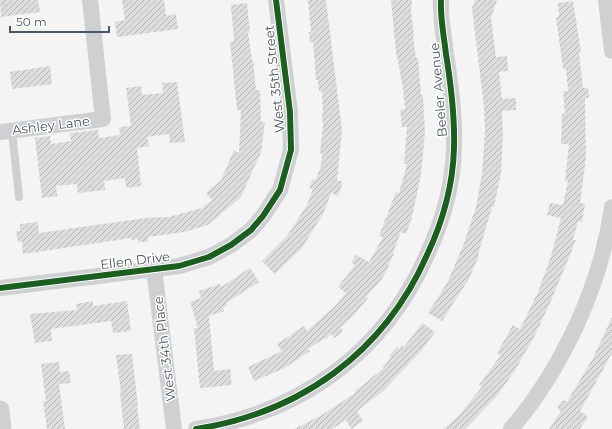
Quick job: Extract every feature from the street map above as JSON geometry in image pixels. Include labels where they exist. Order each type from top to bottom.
[{"type":"street","name":"Ashley Lane","points":[[6,131],[103,119],[90,0]]},
{"type":"street","name":"West 35th Street","points":[[260,221],[282,184],[291,150],[290,112],[276,0]]},
{"type":"street","name":"Beeler Avenue","points":[[196,429],[228,423],[265,412],[299,396],[331,376],[370,342],[390,319],[411,289],[437,234],[452,175],[454,114],[441,0]]},
{"type":"street","points":[[606,0],[612,51]]},
{"type":"street","points":[[511,429],[534,399],[569,341],[598,267],[612,207]]},
{"type":"street","name":"Ellen Drive","points":[[0,288],[179,266],[209,257],[236,242],[260,221]]},
{"type":"street","name":"West 34th Place","points":[[154,269],[174,429]]},
{"type":"street","points":[[0,410],[2,429]]},
{"type":"lane","points":[[6,131],[19,197]]},
{"type":"building","points":[[0,0],[38,0],[40,12],[1,17]]},
{"type":"building","points":[[122,0],[164,0],[166,16],[176,14],[178,29],[117,37],[115,22],[125,20]]},
{"type":"building","points":[[308,0],[326,0],[342,130],[337,180],[343,182],[338,196],[331,193],[324,212],[302,248],[275,274],[262,261],[287,236],[307,205],[313,189],[309,188],[313,179],[316,180],[321,165],[322,154],[320,153],[323,125],[322,92],[319,92],[318,80],[316,80],[313,42],[310,43],[309,32],[311,32]]},
{"type":"building","points":[[391,0],[412,0],[411,11],[413,36],[416,58],[418,58],[421,95],[423,95],[425,132],[421,175],[412,217],[406,234],[401,232],[393,253],[394,254],[388,265],[389,266],[381,280],[366,297],[368,298],[354,315],[340,328],[343,331],[335,338],[331,334],[326,339],[325,338],[308,349],[310,351],[283,369],[254,381],[248,367],[282,351],[277,344],[304,326],[307,331],[335,306],[346,293],[338,287],[355,265],[351,263],[356,255],[369,262],[383,237],[379,236],[396,192],[399,193],[407,164],[404,164],[407,127],[402,127],[400,110],[405,109],[403,88],[396,52]]},
{"type":"building","points":[[475,0],[497,0],[491,18],[496,57],[507,56],[508,71],[499,72],[502,99],[516,98],[516,110],[502,111],[503,136],[501,173],[494,207],[492,207],[478,255],[479,256],[467,283],[442,321],[428,313],[447,283],[463,246],[476,207],[482,174],[485,132],[484,107],[472,8]]},
{"type":"building","points":[[573,1],[581,53],[579,53],[583,88],[588,88],[589,98],[585,98],[586,158],[580,203],[585,204],[582,222],[578,221],[573,240],[576,240],[551,301],[534,337],[514,372],[496,397],[465,429],[444,429],[459,415],[482,387],[479,385],[501,355],[497,353],[513,325],[520,329],[538,292],[551,256],[561,218],[547,215],[550,203],[563,205],[568,181],[565,181],[569,144],[561,144],[562,114],[565,114],[563,91],[568,91],[566,69],[563,69],[556,17],[559,17],[558,3]]},
{"type":"building","points":[[247,3],[250,32],[248,33],[256,90],[260,90],[261,122],[265,122],[261,152],[241,197],[208,225],[184,232],[148,237],[148,242],[138,242],[138,239],[131,240],[131,238],[23,254],[22,242],[18,242],[16,231],[20,231],[20,224],[38,222],[39,233],[146,218],[169,217],[202,208],[212,200],[206,193],[221,180],[234,150],[239,153],[241,110],[237,110],[230,41],[234,41],[231,5]]},
{"type":"building","points":[[50,66],[52,84],[12,89],[10,72]]},
{"type":"building","points":[[177,82],[185,142],[170,143],[169,134],[147,137],[149,146],[137,148],[141,186],[126,188],[125,178],[104,181],[105,190],[78,193],[77,184],[56,186],[57,196],[42,198],[35,138],[50,136],[51,144],[71,141],[70,133],[98,130],[99,138],[120,135],[119,127],[131,126],[126,88],[141,86],[142,95],[163,93],[162,83]]},
{"type":"building","points":[[250,268],[259,282],[226,303],[227,306],[223,307],[224,311],[209,316],[214,371],[230,369],[232,385],[200,388],[194,328],[198,328],[190,302],[201,298],[199,291],[220,284],[221,287]]},
{"type":"building","points":[[93,301],[93,306],[127,301],[131,331],[113,333],[111,321],[51,329],[52,341],[35,343],[30,314],[77,310],[76,304]]},
{"type":"building","points":[[612,317],[612,353],[580,411],[588,417],[580,429],[549,429],[561,411],[557,408],[563,400],[567,402],[594,356]]},
{"type":"building","points":[[422,323],[435,332],[422,350],[383,391],[357,411],[363,421],[351,429],[346,420],[332,429],[294,429],[322,415],[355,393],[354,392],[384,368],[383,367],[391,358],[389,356],[397,347],[399,349],[402,345],[404,347]]},
{"type":"building","points":[[132,354],[140,429],[124,429],[116,355]]},
{"type":"building","points":[[59,362],[60,372],[69,371],[71,383],[59,384],[65,429],[47,429],[43,401],[46,401],[41,364]]},
{"type":"cycle path","points":[[0,288],[179,266],[209,257],[231,245],[251,230],[263,216],[280,190],[291,150],[290,112],[276,0]]},
{"type":"cycle path","points":[[196,429],[234,421],[270,409],[303,393],[334,373],[362,349],[387,321],[409,290],[427,255],[438,229],[452,176],[454,136],[453,112],[441,0]]}]
